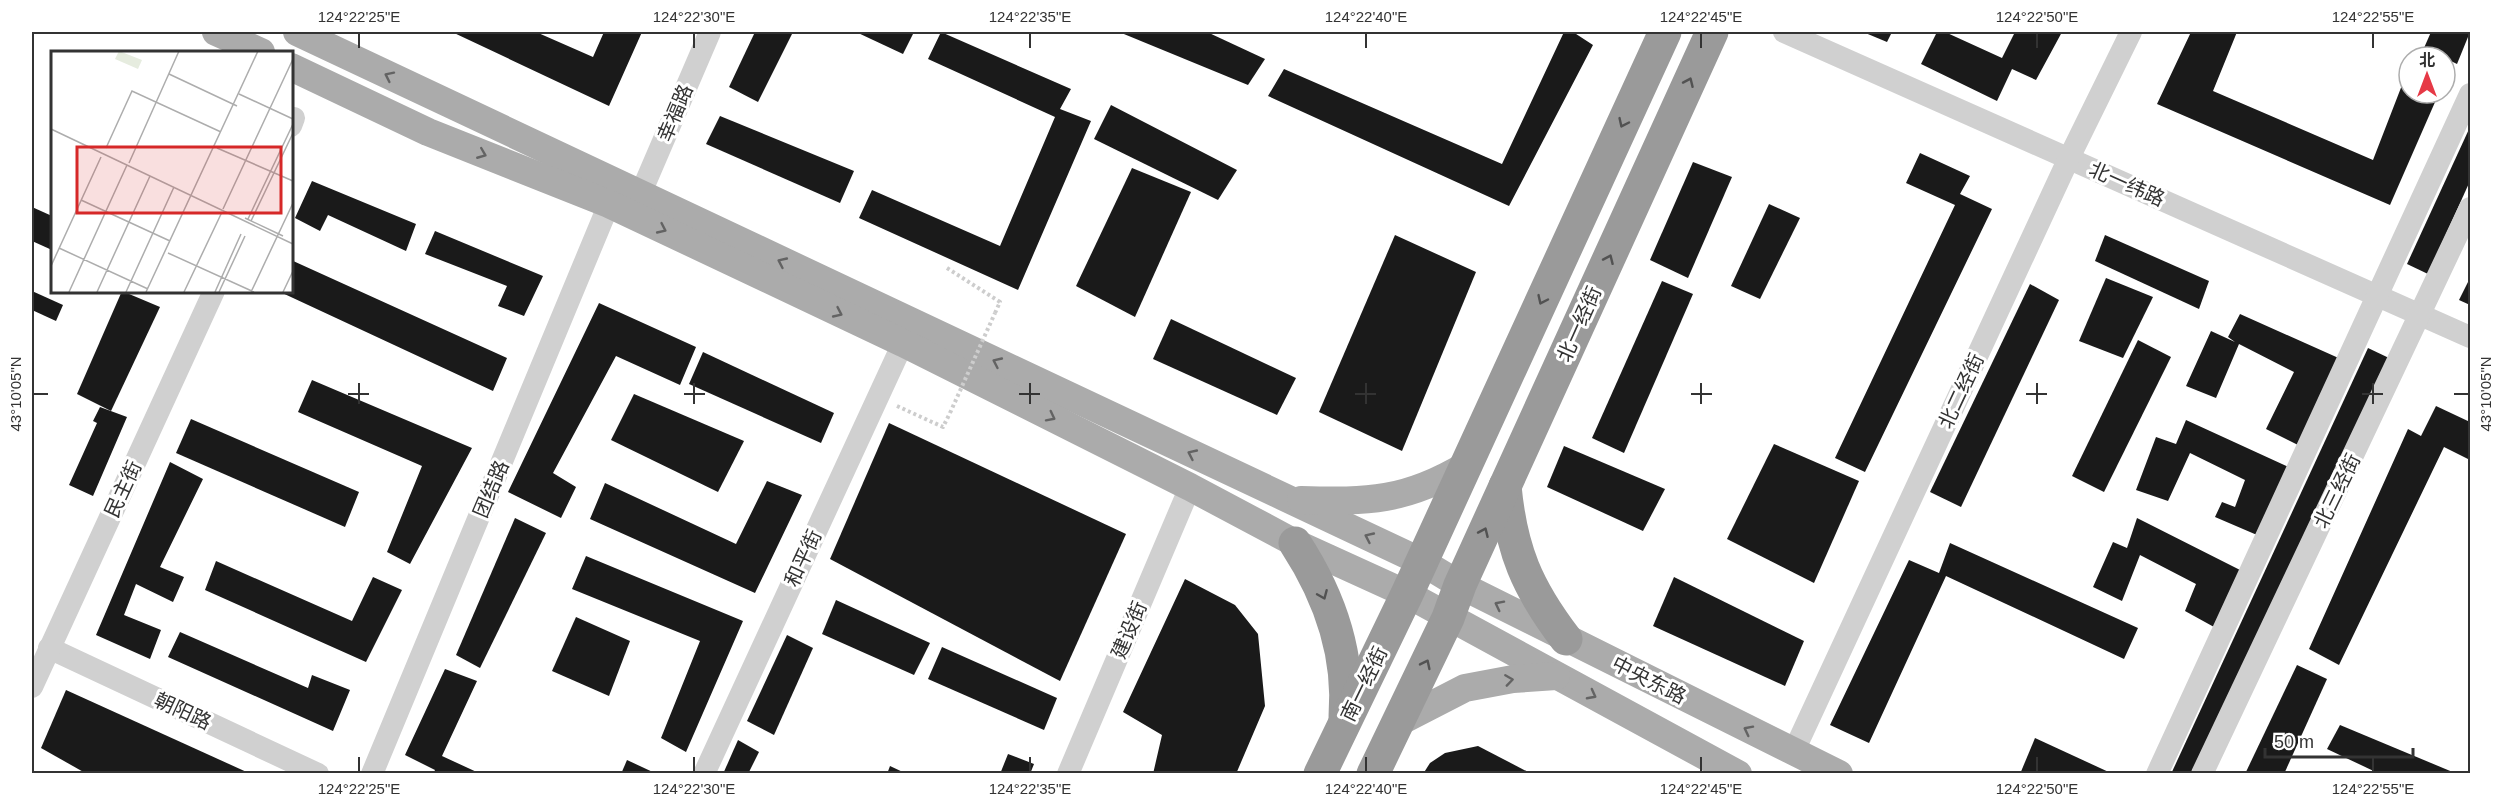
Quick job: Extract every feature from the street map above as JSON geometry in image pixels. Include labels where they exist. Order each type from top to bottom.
[{"type":"highway","points":[[1407,594],[1665,32]]},
{"type":"highway","name":"北一经街","points":[[1448,618],[1460,585],[1712,32]]},
{"type":"highway","points":[[1505,486],[1518,559],[1539,604],[1566,639]]},
{"type":"highway","points":[[1295,543],[1311,567],[1339,638],[1346,698],[1344,725]]},
{"type":"highway","name":"南一经街","points":[[1320,774],[1407,594]]},
{"type":"highway","points":[[1373,774],[1448,618]]},
{"type":"main road","points":[[216,32],[259,51]]},
{"type":"main road","name":"中央东路","points":[[297,32],[1422,562],[1460,585],[1566,639],[1839,774]]},
{"type":"main road","name":"中央东路","points":[[292,67],[428,132],[609,204],[903,343],[1190,487],[1295,543],[1407,594],[1738,774]]},
{"type":"main road","points":[[1291,500],[1365,500],[1403,495],[1435,484],[1466,466]]},
{"type":"main road","points":[[1397,723],[1465,688],[1513,679],[1557,676]]},
{"type":"street","name":"幸福路","points":[[640,195],[710,32]]},
{"type":"street","name":"北一纬路","points":[[1784,32],[2470,337]]},
{"type":"street","name":"北二经街","points":[[1793,753],[2069,158],[2132,32]]},
{"type":"street","points":[[2157,774],[2470,94]]},
{"type":"street","name":"团结路","points":[[372,774],[609,204]]},
{"type":"street","name":"北三经街","points":[[2202,774],[2422,315],[2470,208]]},
{"type":"street","name":"民主街","points":[[32,687],[214,292]]},
{"type":"street","name":"和平街","points":[[704,774],[903,343]]},
{"type":"street","name":"建设街","points":[[1068,774],[1190,487]]},
{"type":"street","name":"朝阳路","points":[[49,648],[318,774]]},
{"type":"path","points":[[877,396],[944,428],[1000,302],[947,268]]},
{"type":"building","points":[[452,32],[536,32],[593,57],[604,32],[642,32],[609,106]]},
{"type":"building","points":[[755,32],[793,32],[758,102],[729,87]]},
{"type":"building","points":[[856,32],[914,32],[903,54]]},
{"type":"building","points":[[941,32],[1071,89],[1060,109],[1091,121],[1018,290],[859,218],[872,190],[1000,246],[1055,117],[928,59]]},
{"type":"building","points":[[1119,32],[1207,32],[1265,59],[1248,85]]},
{"type":"building","points":[[1564,32],[1573,32],[1593,45],[1509,206],[1268,96],[1284,69],[1502,164]]},
{"type":"building","points":[[1863,32],[1892,32],[1887,42]]},
{"type":"building","points":[[1937,32],[1945,32],[2002,58],[2015,32],[2062,32],[2036,80],[2012,69],[1997,101],[1921,64]]},
{"type":"building","points":[[2191,32],[2237,32],[2213,91],[2373,160],[2397,98],[2397,105],[2434,105],[2390,205],[2157,104]]},
{"type":"building","points":[[2431,32],[2470,32],[2457,64],[2457,45],[2425,45]]},
{"type":"building","points":[[1111,105],[1237,170],[1218,200],[1094,139]]},
{"type":"building","points":[[720,116],[854,171],[840,203],[706,144]]},
{"type":"building","points":[[2470,127],[2470,181],[2428,274],[2407,264]]},
{"type":"building","points":[[1920,153],[1970,176],[1960,194],[1992,209],[1865,472],[1835,458],[1955,205],[1906,183]]},
{"type":"building","points":[[1693,162],[1732,177],[1688,278],[1650,260]]},
{"type":"building","points":[[1132,168],[1191,192],[1135,317],[1076,286]]},
{"type":"building","points":[[312,181],[416,224],[406,251],[328,215],[320,231],[295,218]]},
{"type":"building","points":[[1769,204],[1800,218],[1760,299],[1731,286]]},
{"type":"building","points":[[32,207],[51,216],[51,250],[32,241]]},
{"type":"building","points":[[435,231],[543,276],[524,316],[498,306],[507,286],[425,254]]},
{"type":"building","points":[[1395,235],[1476,272],[1402,451],[1319,412]]},
{"type":"building","points":[[2105,235],[2209,281],[2199,309],[2095,261]]},
{"type":"building","points":[[292,260],[507,358],[493,391],[280,292],[292,292]]},
{"type":"building","points":[[2106,278],[2153,297],[2123,358],[2079,341]]},
{"type":"building","points":[[2470,278],[2470,305],[2459,300]]},
{"type":"building","points":[[1662,281],[1693,294],[1624,453],[1592,438]]},
{"type":"building","points":[[2030,284],[2059,300],[1961,507],[1930,492]]},
{"type":"building","points":[[32,291],[63,305],[56,321],[32,310]]},
{"type":"building","points":[[122,292],[160,307],[111,411],[77,394]]},
{"type":"building","points":[[599,303],[696,347],[680,385],[616,356],[553,473],[576,487],[561,518],[508,492]]},
{"type":"building","points":[[2240,314],[2343,360],[2300,446],[2266,429],[2294,372],[2239,344],[2216,398],[2186,386],[2211,331],[2235,342],[2228,337]]},
{"type":"building","points":[[1171,319],[1296,378],[1277,415],[1153,359]]},
{"type":"building","points":[[2138,340],[2171,357],[2104,492],[2072,476]]},
{"type":"building","points":[[2368,348],[2389,358],[2192,774],[2171,774]]},
{"type":"building","points":[[703,352],[834,413],[821,443],[689,384]]},
{"type":"building","points":[[312,380],[472,448],[410,564],[387,552],[422,466],[298,412]]},
{"type":"building","points":[[634,394],[744,441],[718,492],[611,440]]},
{"type":"building","points":[[2436,406],[2470,422],[2470,460],[2444,447],[2339,665],[2309,649],[2408,429],[2421,436]]},
{"type":"building","points":[[100,407],[127,417],[93,496],[69,485],[97,423],[93,421]]},
{"type":"building","points":[[191,419],[359,492],[345,527],[176,453]]},
{"type":"building","points":[[2186,420],[2291,468],[2257,535],[2215,517],[2222,502],[2235,507],[2245,480],[2190,453],[2168,501],[2136,490],[2156,437],[2176,444]]},
{"type":"building","points":[[889,423],[1126,534],[1060,681],[830,559]]},
{"type":"building","points":[[1774,444],[1859,481],[1814,583],[1727,539]]},
{"type":"building","points":[[1564,446],[1665,489],[1643,531],[1547,487]]},
{"type":"building","points":[[170,462],[203,479],[160,567],[184,577],[173,602],[136,584],[124,615],[161,630],[150,659],[96,635]]},
{"type":"building","points":[[767,481],[802,495],[755,593],[590,519],[605,483],[736,544]]},
{"type":"building","points":[[515,518],[546,533],[480,668],[456,655]]},
{"type":"building","points":[[2137,518],[2246,573],[2214,627],[2185,611],[2196,584],[2140,555],[2122,601],[2093,587],[2113,542],[2127,548]]},
{"type":"building","points":[[1950,543],[2138,628],[2124,659],[1946,576],[1869,743],[1830,725],[1909,560],[1939,573]]},
{"type":"building","points":[[586,556],[743,621],[686,752],[661,738],[700,641],[572,589]]},
{"type":"building","points":[[216,561],[352,621],[373,577],[402,590],[366,662],[205,590]]},
{"type":"building","points":[[1674,577],[1804,641],[1785,686],[1653,626]]},
{"type":"building","points":[[1185,579],[1235,605],[1258,634],[1265,706],[1236,774],[1153,774],[1162,735],[1123,712]]},
{"type":"building","points":[[836,600],[930,643],[914,675],[822,634]]},
{"type":"building","points":[[576,617],[630,641],[609,696],[552,671]]},
{"type":"building","points":[[180,632],[308,688],[312,675],[350,690],[333,731],[168,657]]},
{"type":"building","points":[[787,635],[813,648],[774,735],[747,721]]},
{"type":"building","points":[[942,647],[1057,698],[1044,730],[928,679]]},
{"type":"building","points":[[2297,665],[2327,679],[2284,774],[2245,774]]},
{"type":"building","points":[[445,669],[477,681],[442,756],[481,774],[433,774],[435,770],[405,755]]},
{"type":"building","points":[[66,690],[251,774],[87,774],[41,748]]},
{"type":"building","points":[[2340,725],[2455,774],[2380,774],[2327,749]]},
{"type":"building","points":[[2035,738],[2113,774],[2020,774]]},
{"type":"building","points":[[738,740],[759,752],[748,774],[723,774]]},
{"type":"building","points":[[1478,746],[1532,774],[1423,774],[1430,763],[1445,753]]},
{"type":"building","points":[[1008,754],[1034,764],[1030,774],[1000,774]]},
{"type":"building","points":[[627,760],[657,774],[621,774]]},
{"type":"building","points":[[890,766],[907,774],[887,774]]}]
